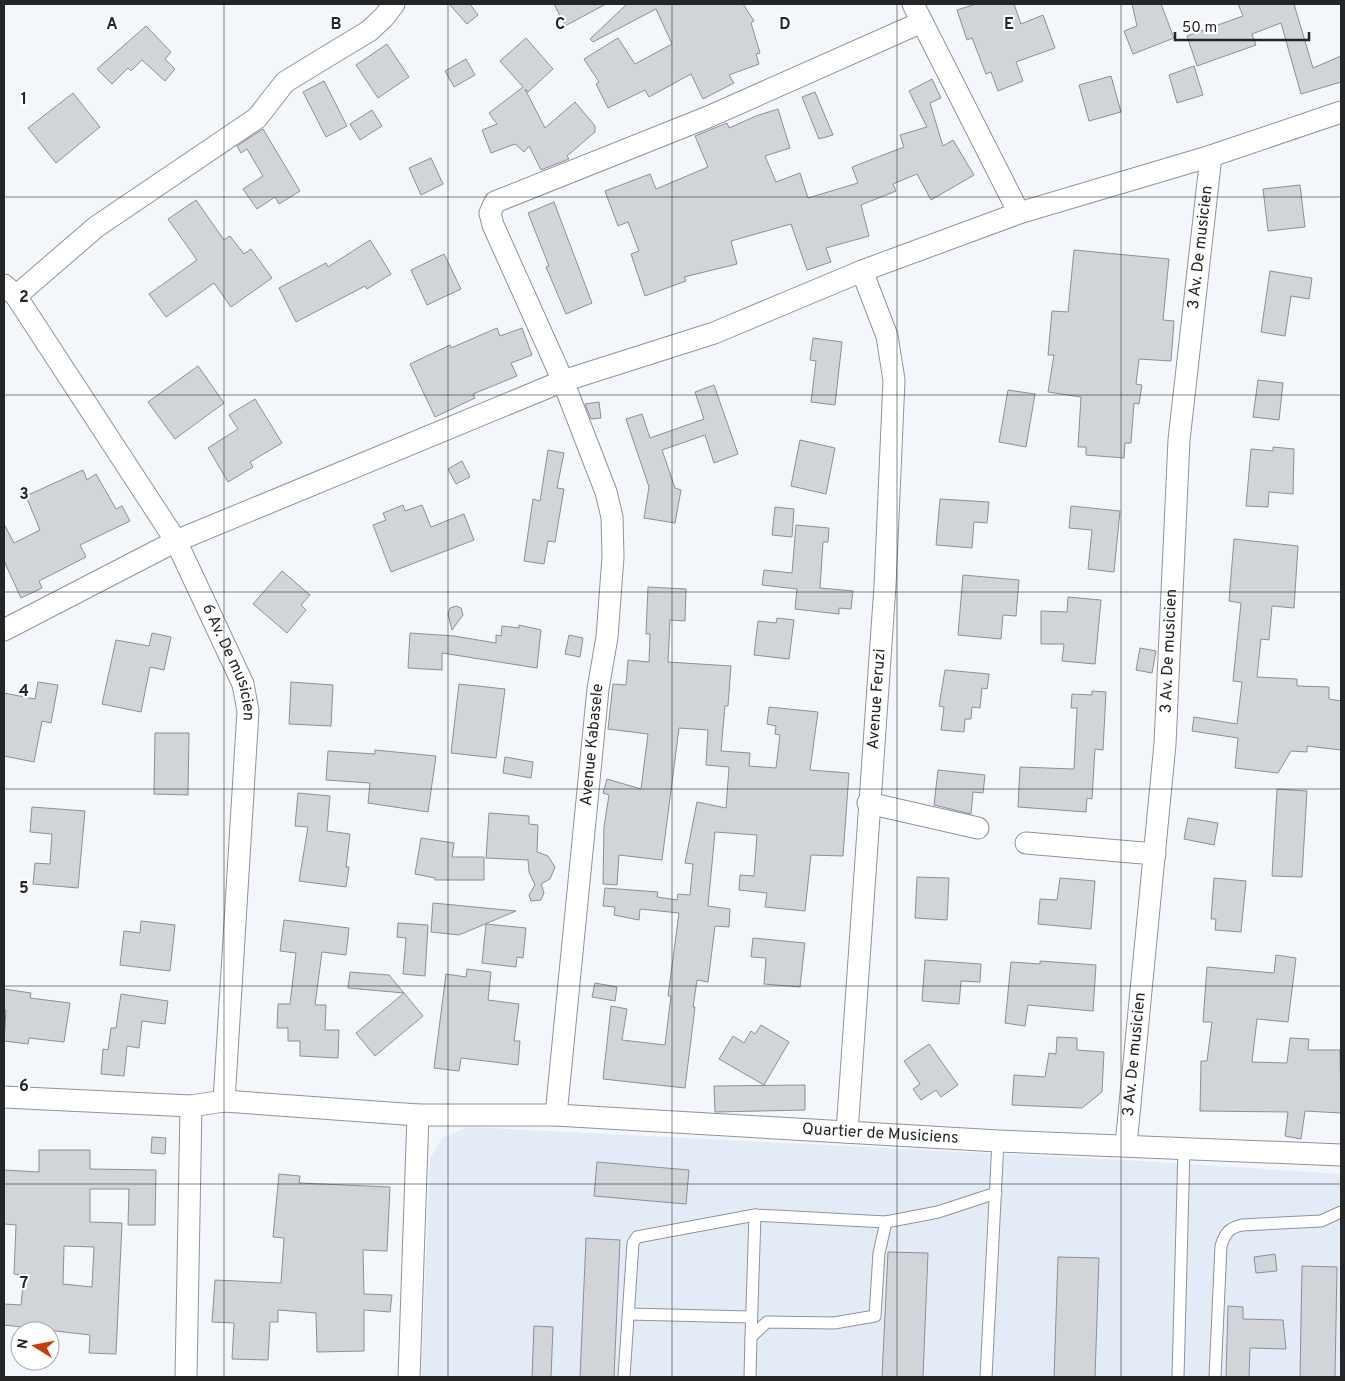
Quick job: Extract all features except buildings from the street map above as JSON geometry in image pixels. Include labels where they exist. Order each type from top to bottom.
[{"type":"street","points":[[10,291],[96,227],[257,118],[286,82],[369,31],[394,4]]},
{"type":"street","points":[[916,8],[1019,213]]},
{"type":"street","name":"Avenue Kabasele","points":[[556,1115],[598,689],[607,637],[613,557],[612,517],[606,492],[563,381],[492,225],[490,213],[496,202],[708,117],[916,8]]},
{"type":"street","points":[[4,630],[176,541],[563,381],[714,333],[862,271],[1019,213],[1212,156],[1341,112]]},
{"type":"street","name":"3 Av. De musicien","points":[[1126,1145],[1165,744],[1179,440],[1212,156]]},
{"type":"street","name":"Avenue Feruzi","points":[[847,1132],[868,803],[885,586],[894,380],[887,336],[862,271]]},
{"type":"street","name":"6 Av. De musicien","points":[[10,291],[176,541],[243,684],[248,711],[224,1101]]},
{"type":"street","points":[[868,803],[978,828]]},
{"type":"street","points":[[1026,843],[1155,854]]},
{"type":"street","name":"Quartier de Musiciens","points":[[4,1097],[191,1106],[224,1101],[418,1115],[556,1115],[998,1141],[1341,1155]]},
{"type":"street","points":[[186,1377],[191,1106]]},
{"type":"street","points":[[409,1377],[418,1115]]},
{"type":"lane","points":[[986,1377],[998,1141]]},
{"type":"lane","points":[[1178,1377],[1184,1148]]},
{"type":"lane","points":[[624,1377],[633,1243],[637,1237],[755,1215],[886,1222],[938,1212],[996,1193]]},
{"type":"lane","points":[[1215,1377],[1221,1246],[1224,1235],[1231,1228],[1242,1225],[1321,1221],[1341,1212]]},
{"type":"lane","points":[[750,1377],[750,1317],[755,1215]]},
{"type":"lane","points":[[751,1337],[767,1322],[834,1323],[875,1316],[880,1253],[886,1222]]},
{"type":"lane","points":[[629,1314],[750,1317]]},
{"type":"shaded area","points":[[468,1127],[1143,1161],[1341,1174],[1341,1377],[421,1377],[430,1159],[442,1138]]}]
